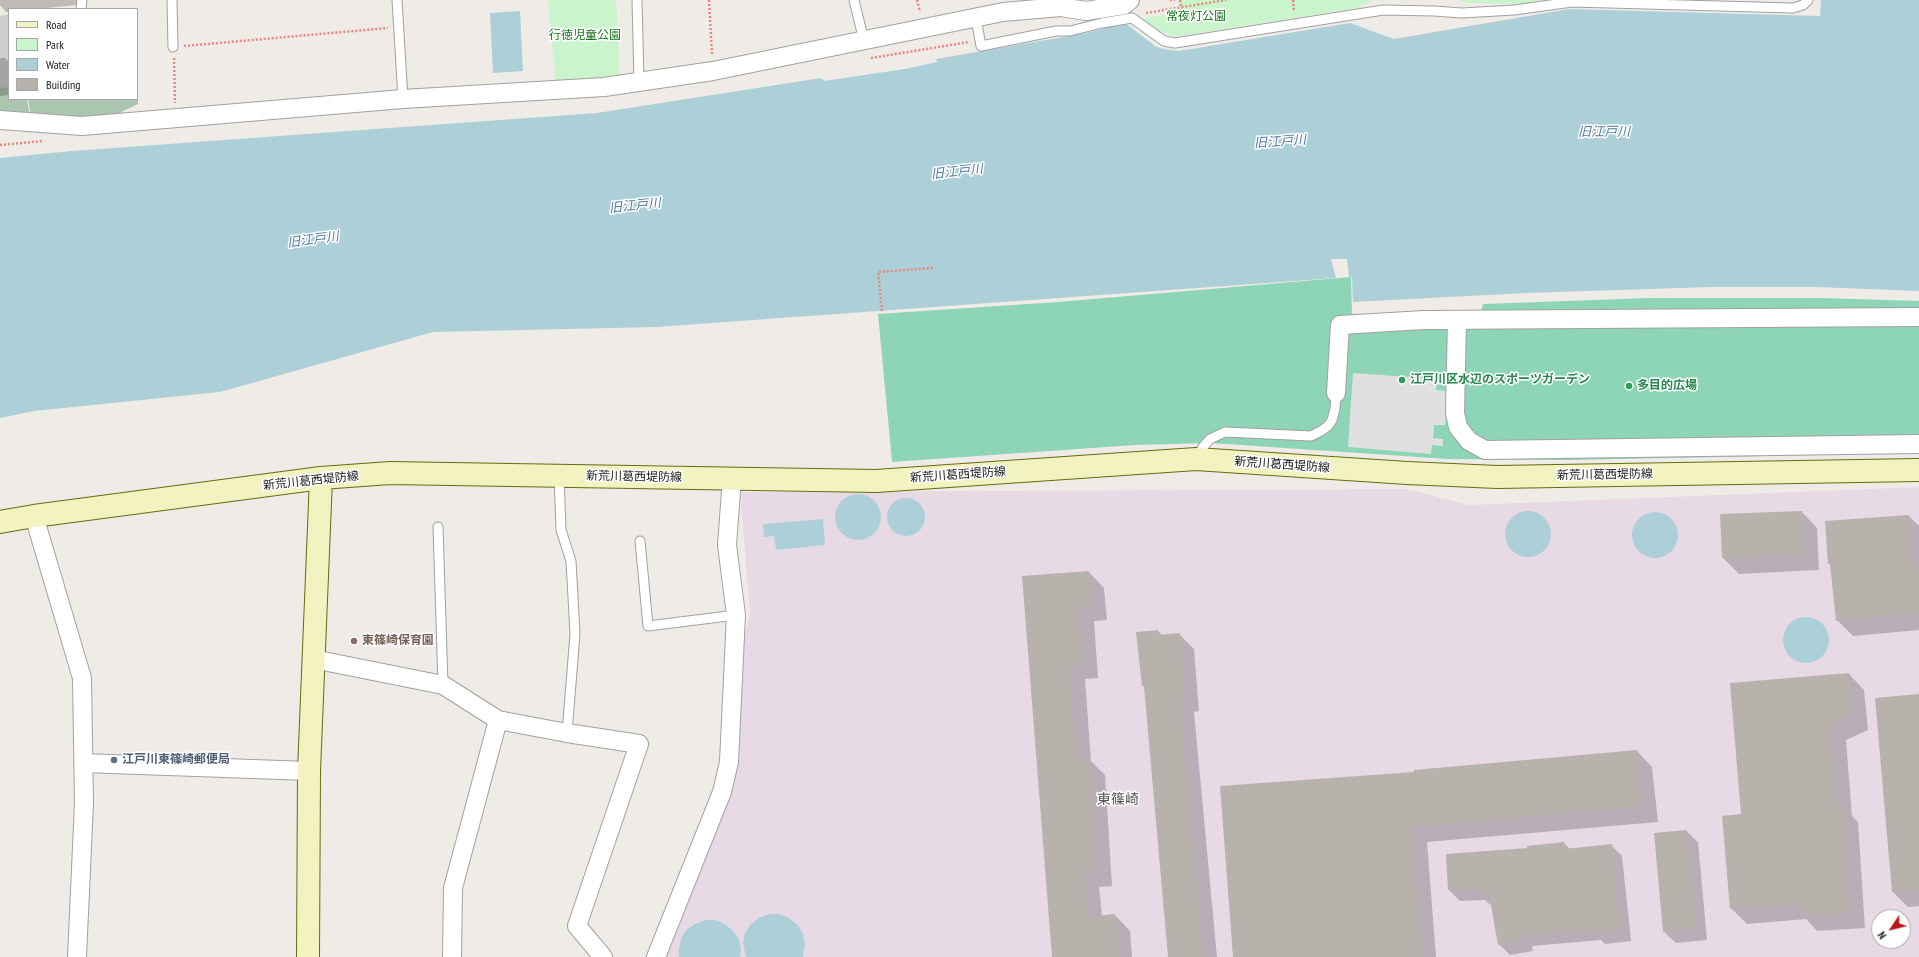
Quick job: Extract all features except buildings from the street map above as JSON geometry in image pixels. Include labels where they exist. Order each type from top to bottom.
[{"type":"main road","name":"新荒川葛西堤防線","points":[[0,522],[34,516],[321,478],[390,473],[876,481],[1196,459],[1407,474],[1497,476],[1919,470]]},
{"type":"main road","points":[[308,957],[309,771],[321,478]]},
{"type":"street","points":[[0,120],[82,126],[403,99],[604,87],[713,71],[864,41],[976,18],[1011,6],[1067,7],[1086,11],[1124,5],[1130,0]]},
{"type":"street","points":[[1336,393],[1340,325],[1424,320],[1919,317]]},
{"type":"street","points":[[1457,320],[1455,412],[1458,427],[1469,441],[1485,450],[1919,444]]},
{"type":"street","points":[[656,957],[722,792],[729,762],[736,615],[727,545],[732,478]]},
{"type":"street","points":[[34,516],[82,678],[84,803],[77,957]]},
{"type":"street","points":[[313,659],[443,685],[498,720],[567,734],[639,744],[577,926],[603,957]]},
{"type":"street","points":[[452,957],[453,888],[498,720]]},
{"type":"street","points":[[83,763],[309,771]]},
{"type":"lane","points":[[172,0],[173,47]]},
{"type":"lane","points":[[396,0],[403,99]]},
{"type":"lane","points":[[637,0],[639,82]]},
{"type":"lane","points":[[854,0],[864,41]]},
{"type":"lane","points":[[976,18],[981,46],[1056,31],[1070,31],[1102,23],[1132,18],[1164,41],[1175,43],[1383,10],[1462,13],[1514,10],[1572,2],[1793,8],[1803,5],[1808,0]]},
{"type":"lane","points":[[1196,459],[1210,439],[1225,432],[1311,436],[1328,426],[1332,420],[1335,409],[1336,393]]},
{"type":"lane","points":[[559,476],[561,530],[572,561],[575,634],[567,734]]},
{"type":"lane","points":[[438,527],[443,685]]},
{"type":"lane","points":[[640,541],[648,626],[736,615]]},
{"type":"path","points":[[709,0],[713,71]]},
{"type":"path","points":[[1170,0],[1175,0]]},
{"type":"path","points":[[1180,0],[1180,7],[1226,0]]},
{"type":"path","points":[[176,117],[173,47],[398,27]]},
{"type":"path","points":[[882,311],[878,272],[932,268]]},
{"type":"shaded area","points":[[8,14],[8,100],[25,100],[0,111],[0,16]]},
{"type":"shaded area","points":[[1353,373],[1437,379],[1436,390],[1448,391],[1445,425],[1434,425],[1433,438],[1443,439],[1443,446],[1432,445],[1431,454],[1348,447]]},
{"type":"shaded area","points":[[1919,487],[1919,957],[663,957],[732,790],[744,640],[750,613],[740,492],[1406,489],[1469,505]]},
{"type":"green space","name":"行徳児童公園","points":[[548,0],[616,0],[620,80],[556,84]]},
{"type":"green space","name":"常夜灯公園","points":[[1178,0],[1374,0],[1356,8],[1180,36],[1170,35],[1158,31],[1142,19],[1180,12]]},
{"type":"green space","points":[[1459,0],[1550,0],[1515,4],[1466,3]]},
{"type":"green space","points":[[8,87],[8,100],[27,100],[30,115],[0,111],[0,88]]},
{"type":"green space","points":[[28,100],[138,100],[138,104],[121,112],[122,117],[74,123],[31,115]]},
{"type":"green space","name":"江戸川区水辺のスポーツガーデン","points":[[1351,277],[1352,313],[1356,316],[1481,312],[1483,304],[1649,298],[1821,298],[1919,301],[1919,453],[1567,460],[1447,459],[1211,443],[1135,445],[892,462],[878,314],[1058,302]]},
{"type":"water","name":"旧江戸川","points":[[1821,0],[1919,0],[1919,291],[1816,287],[1711,287],[1526,293],[1353,302],[1352,277],[1349,277],[1347,259],[1331,259],[1336,278],[656,327],[433,332],[220,392],[34,411],[0,418],[0,158],[72,151],[597,113],[821,78],[824,81],[905,69],[937,62],[936,59],[1086,33],[1125,23],[1155,46],[1163,49],[1179,51],[1350,23],[1394,39],[1569,9],[1820,16]]},
{"type":"water","points":[[520,11],[523,71],[493,73],[490,13]]},
{"type":"water","points":[[858,494],[871,498],[877,504],[881,517],[877,530],[871,536],[858,540],[845,536],[839,530],[835,517],[839,504],[845,498]]},
{"type":"water","points":[[906,498],[916,501],[922,507],[925,517],[922,527],[916,533],[906,536],[896,533],[890,527],[887,517],[890,507],[896,501]]},
{"type":"water","points":[[1528,511],[1541,515],[1547,521],[1551,534],[1547,547],[1541,553],[1528,557],[1515,553],[1509,547],[1505,534],[1509,521],[1515,515]]},
{"type":"water","points":[[1655,512],[1668,516],[1674,522],[1678,535],[1674,548],[1668,554],[1655,558],[1642,554],[1636,548],[1632,535],[1636,522],[1642,516]]},
{"type":"water","points":[[823,519],[825,545],[776,550],[774,536],[764,537],[763,524]]},
{"type":"water","points":[[1806,617],[1819,621],[1825,627],[1829,640],[1825,653],[1819,659],[1806,663],[1793,659],[1787,653],[1783,640],[1787,627],[1793,621]]},
{"type":"water","points":[[769,914],[779,914],[789,918],[798,925],[803,934],[805,944],[803,957],[746,957],[743,943],[745,933],[751,924],[759,918]]},
{"type":"water","points":[[705,920],[715,920],[725,924],[733,931],[739,940],[741,950],[740,957],[679,957],[681,939],[686,930]]},
{"type":"place","name":"江戸川区水辺のスポーツガーデン","points":[[1402,380]]},
{"type":"place","name":"多目的広場","points":[[1629,386]]},
{"type":"place","name":"東篠崎保育園","points":[[354,641]]},
{"type":"place","name":"江戸川東篠崎郵便局","points":[[114,760]]},
{"type":"district","name":"東篠崎","points":[[1118,800]]}]
